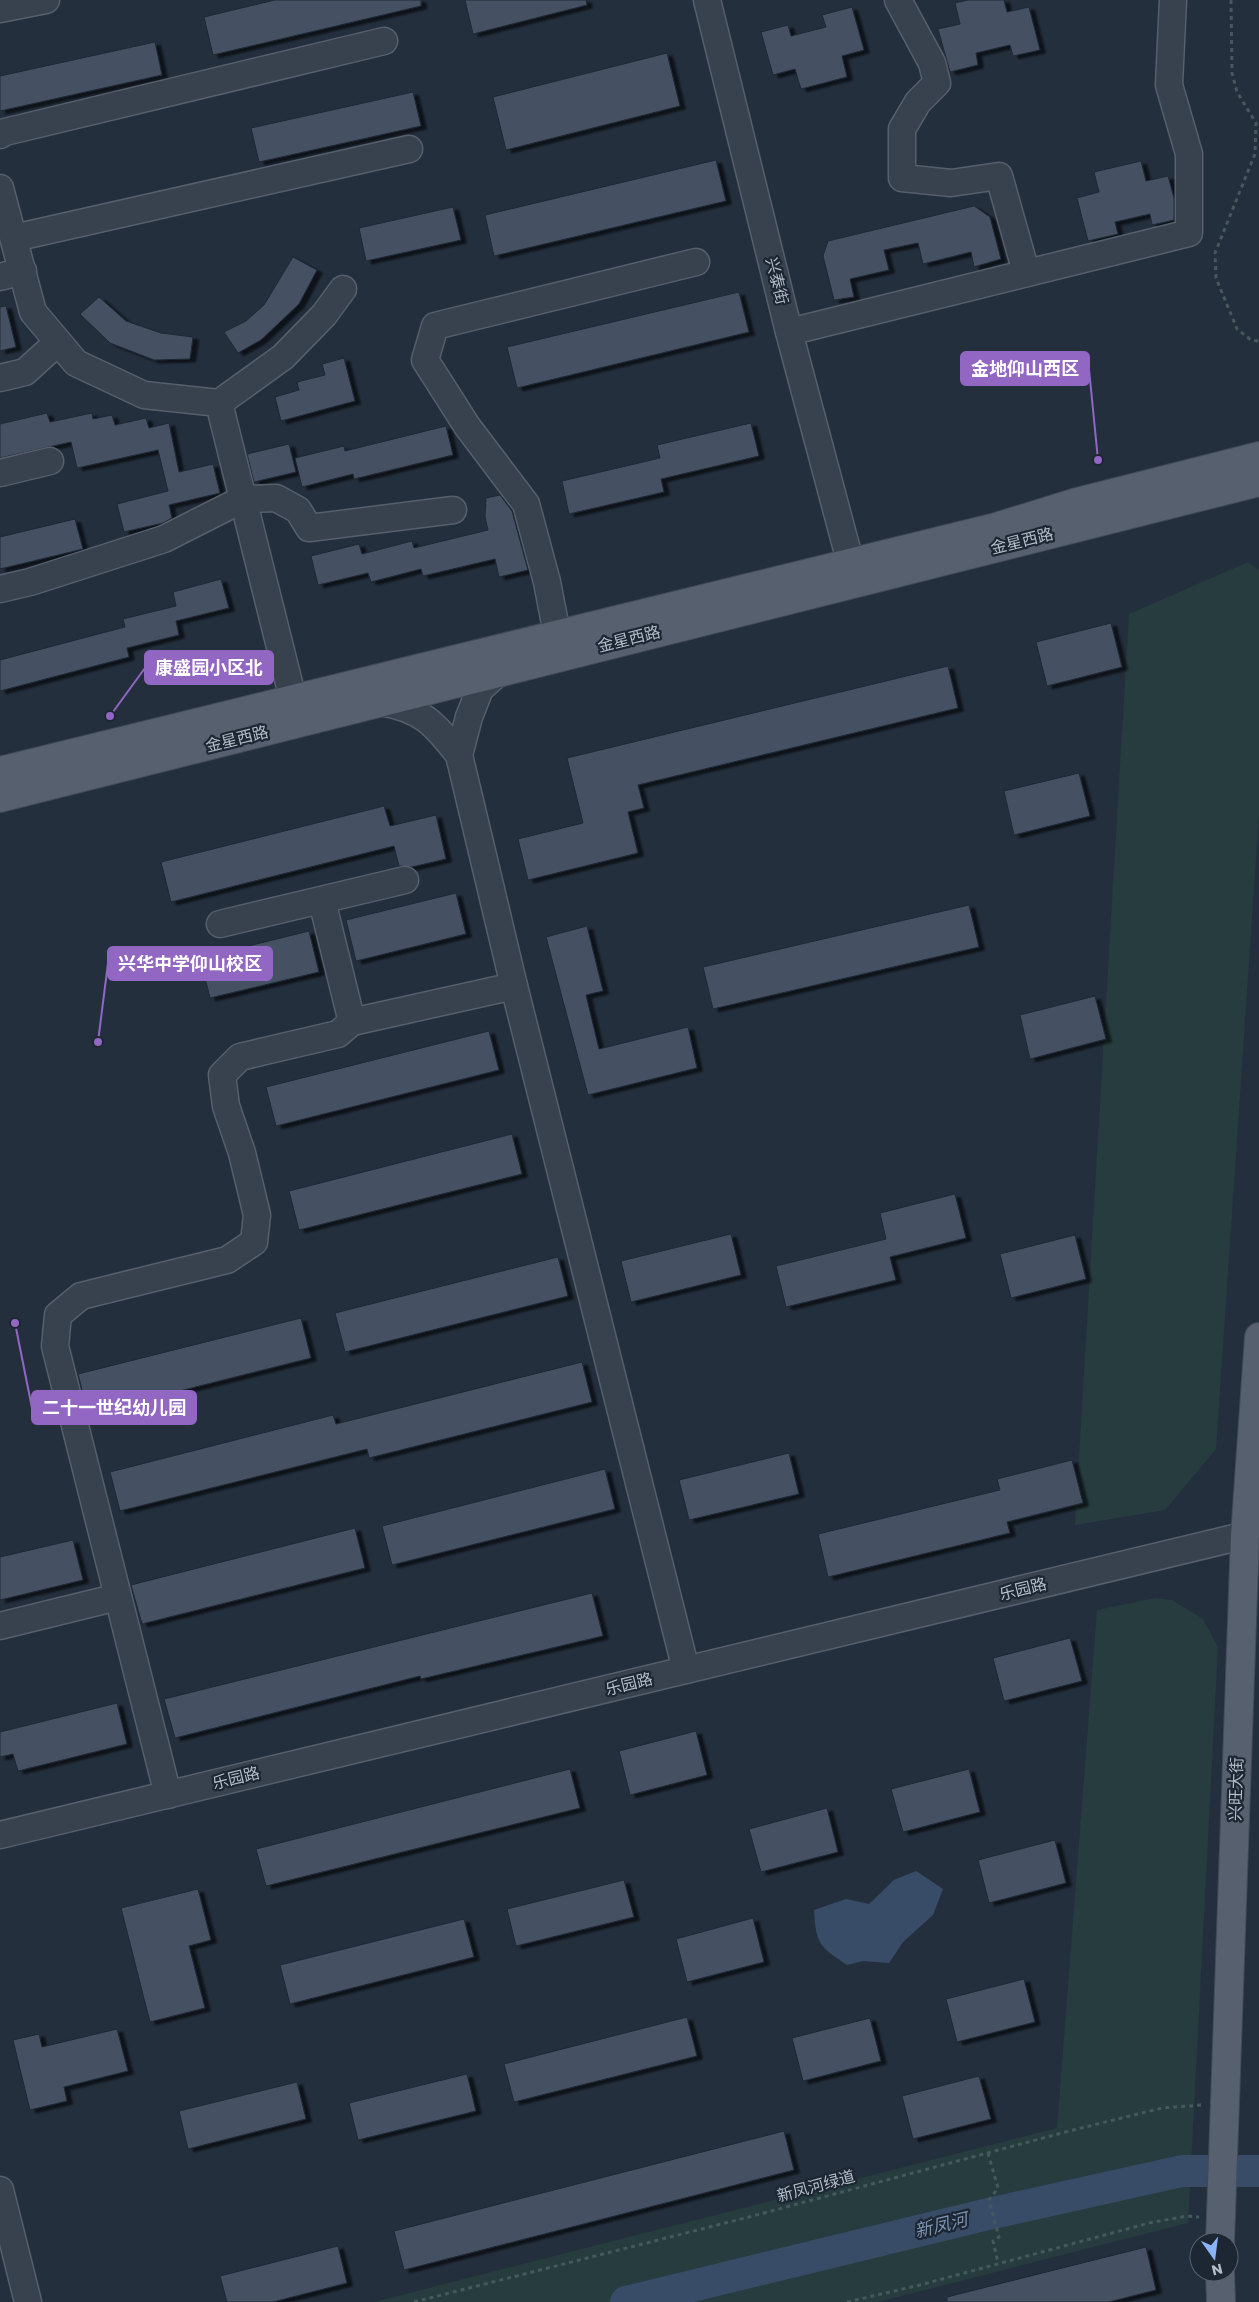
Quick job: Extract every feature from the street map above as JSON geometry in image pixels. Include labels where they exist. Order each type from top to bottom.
[{"type":"main road","name":"金星西路","points":[[0,771],[996,527],[1077,502],[1259,456]]},
{"type":"main road","name":"金星西路","points":[[0,798],[1259,482]]},
{"type":"main road","name":"兴旺大街","points":[[1220,2224],[1252,1534],[1259,1337]]},
{"type":"street","points":[[0,9],[46,0]]},
{"type":"street","name":"兴泰街","points":[[707,0],[789,332],[850,562]]},
{"type":"street","points":[[898,0],[932,64],[937,83],[918,102],[902,129],[902,178],[951,183],[999,176],[1026,272]]},
{"type":"street","points":[[789,332],[1189,233],[1189,154],[1169,85],[1173,0]]},
{"type":"street","points":[[0,135],[384,41]]},
{"type":"street","points":[[14,238],[409,149]]},
{"type":"street","points":[[0,188],[14,238],[11,274],[33,312],[76,363],[144,395],[219,403],[282,358],[324,314],[344,289]]},
{"type":"street","points":[[558,634],[547,582],[526,504],[467,426],[425,360],[435,326],[696,262]]},
{"type":"street","points":[[0,378],[26,372],[58,342]]},
{"type":"street","points":[[219,403],[294,699]]},
{"type":"street","points":[[0,473],[50,460]]},
{"type":"street","points":[[0,589],[30,582],[164,539],[243,499],[276,498],[298,510],[309,528],[452,510]]},
{"type":"street","points":[[459,755],[469,717],[480,689],[500,671]]},
{"type":"street","points":[[380,702],[404,706],[425,717],[443,734],[459,755],[514,986],[686,1670]]},
{"type":"street","points":[[220,924],[405,880]]},
{"type":"street","points":[[322,901],[352,1022]]},
{"type":"street","points":[[168,1795],[55,1346],[58,1315],[81,1296],[227,1260],[254,1242],[257,1215],[242,1153],[226,1106],[222,1075],[240,1057],[338,1034],[352,1022],[514,986]]},
{"type":"street","name":"乐园路","points":[[0,1835],[1252,1534]]},
{"type":"street","points":[[0,1626],[118,1597]]},
{"type":"street","points":[[0,2190],[28,2302]]},
{"type":"path","points":[[1231,0],[1232,73],[1237,92],[1256,123],[1255,154],[1216,253],[1216,278],[1237,329],[1252,340],[1259,341]]},
{"type":"path","name":"新凤河绿道","points":[[414,2302],[749,2217],[988,2152],[1162,2108],[1225,2106]]},
{"type":"path","points":[[988,2152],[998,2188],[989,2200],[999,2237],[993,2241],[998,2262]]},
{"type":"path","points":[[847,2302],[920,2285],[998,2262],[1148,2223],[1187,2216],[1220,2224]]},
{"type":"green space","points":[[1248,562],[1259,570],[1259,815],[1216,1449],[1165,1510],[1075,1525],[1129,614]]},
{"type":"green space","points":[[1156,1598],[1172,1600],[1203,1619],[1218,1647],[1188,2223],[878,2302],[374,2302],[1057,2128],[1097,1610]]},
{"type":"water","points":[[916,1871],[943,1889],[933,1915],[903,1942],[889,1963],[863,1961],[847,1965],[825,1948],[818,1937],[814,1910],[846,1899],[869,1904],[894,1880]]},
{"type":"building","points":[[275,0],[421,0],[421,6],[213,55],[204,17]]},
{"type":"building","points":[[465,0],[586,0],[587,5],[473,34]]},
{"type":"building","points":[[968,0],[1004,0],[1007,12],[1029,7],[1040,50],[1013,56],[1010,45],[976,53],[978,65],[950,72],[938,29],[960,24],[955,3]]},
{"type":"building","points":[[852,7],[864,50],[842,56],[847,77],[801,89],[795,69],[773,75],[761,32],[788,25],[791,36],[826,27],[822,15]]},
{"type":"building","points":[[155,42],[162,75],[0,111],[0,76]]},
{"type":"building","points":[[667,53],[680,106],[506,150],[493,97]]},
{"type":"building","points":[[413,92],[421,126],[259,162],[251,128]]},
{"type":"building","points":[[716,160],[726,201],[494,256],[485,215]]},
{"type":"building","points":[[1141,161],[1146,181],[1168,176],[1174,198],[1174,220],[1152,225],[1150,214],[1115,222],[1118,234],[1088,241],[1077,198],[1099,192],[1094,172]]},
{"type":"building","points":[[974,206],[990,217],[1001,259],[974,267],[971,252],[923,264],[918,243],[884,250],[889,270],[850,279],[854,297],[834,300],[823,256],[828,241]]},
{"type":"building","points":[[453,207],[461,240],[366,261],[359,228]]},
{"type":"building","points":[[293,257],[317,270],[299,304],[261,340],[238,353],[224,332],[246,321],[264,305]]},
{"type":"building","points":[[739,292],[749,332],[517,388],[507,347]]},
{"type":"building","points":[[99,297],[126,321],[161,333],[193,337],[190,359],[154,360],[110,343],[80,314]]},
{"type":"building","points":[[6,306],[16,347],[0,351],[0,307]]},
{"type":"building","points":[[344,358],[355,401],[281,421],[275,397],[299,390],[297,382],[325,375],[322,364]]},
{"type":"building","points":[[47,413],[50,422],[92,413],[93,419],[112,415],[115,425],[146,418],[149,428],[169,423],[179,472],[213,464],[220,493],[169,505],[172,518],[163,523],[124,532],[117,504],[168,491],[158,450],[77,468],[71,442],[0,458],[0,424]]},
{"type":"building","points":[[751,423],[759,456],[661,479],[664,492],[569,514],[562,481],[660,458],[657,445]]},
{"type":"building","points":[[446,426],[453,455],[354,479],[353,474],[302,487],[295,458],[344,446],[345,451]]},
{"type":"building","points":[[289,444],[296,472],[254,482],[247,454]]},
{"type":"building","points":[[500,495],[512,511],[528,570],[499,577],[495,559],[423,576],[421,569],[371,582],[368,573],[318,585],[311,556],[359,544],[362,554],[412,541],[414,548],[488,530],[485,517],[486,498]]},
{"type":"building","points":[[75,519],[83,549],[0,569],[0,537]]},
{"type":"building","points":[[221,579],[229,608],[176,621],[179,635],[127,648],[129,657],[0,691],[0,660],[125,627],[123,619],[176,606],[173,592]]},
{"type":"building","points":[[1111,623],[1122,667],[1047,686],[1036,642]]},
{"type":"building","points":[[948,666],[958,708],[638,785],[644,808],[628,812],[638,853],[528,880],[518,839],[583,823],[567,758]]},
{"type":"building","points":[[1079,773],[1090,816],[1014,835],[1004,791]]},
{"type":"building","points":[[384,806],[390,826],[436,815],[446,859],[412,867],[399,866],[394,846],[171,902],[161,862]]},
{"type":"building","points":[[456,893],[466,934],[356,961],[346,920]]},
{"type":"building","points":[[969,905],[979,947],[713,1009],[703,967]]},
{"type":"building","points":[[587,926],[603,991],[586,995],[599,1049],[688,1027],[697,1068],[588,1095],[546,937]]},
{"type":"building","points":[[309,931],[319,972],[210,998],[200,958]]},
{"type":"building","points":[[1095,996],[1106,1039],[1030,1059],[1020,1015]]},
{"type":"building","points":[[489,1031],[499,1070],[276,1126],[266,1087]]},
{"type":"building","points":[[512,1134],[522,1174],[299,1230],[289,1191]]},
{"type":"building","points":[[955,1194],[966,1238],[890,1257],[896,1280],[786,1307],[776,1266],[886,1239],[880,1213]]},
{"type":"building","points":[[731,1234],[741,1275],[631,1302],[621,1261]]},
{"type":"building","points":[[1075,1235],[1086,1279],[1011,1298],[1000,1254]]},
{"type":"building","points":[[558,1257],[568,1296],[345,1352],[335,1313]]},
{"type":"building","points":[[301,1318],[311,1358],[88,1414],[78,1374]]},
{"type":"building","points":[[582,1362],[592,1402],[369,1458],[367,1449],[120,1511],[110,1472],[333,1415],[336,1424]]},
{"type":"building","points":[[789,1453],[799,1494],[689,1520],[679,1480]]},
{"type":"building","points":[[1072,1460],[1083,1503],[1007,1522],[1010,1533],[828,1577],[818,1534],[1000,1490],[997,1479]]},
{"type":"building","points":[[605,1469],[615,1509],[392,1565],[382,1526]]},
{"type":"building","points":[[355,1528],[365,1568],[142,1624],[131,1585]]},
{"type":"building","points":[[73,1540],[83,1580],[0,1600],[0,1557]]},
{"type":"building","points":[[592,1593],[603,1636],[421,1679],[420,1676],[175,1738],[164,1699]]},
{"type":"building","points":[[1070,1638],[1082,1681],[1004,1701],[993,1658]]},
{"type":"building","points":[[117,1703],[127,1744],[18,1771],[13,1754],[0,1757],[0,1732]]},
{"type":"building","points":[[696,1731],[707,1775],[630,1795],[619,1751]]},
{"type":"building","points":[[570,1769],[580,1808],[266,1886],[256,1849]]},
{"type":"building","points":[[969,1769],[980,1812],[903,1832],[891,1789]]},
{"type":"building","points":[[827,1808],[838,1852],[761,1872],[749,1829]]},
{"type":"building","points":[[1055,1840],[1066,1883],[989,1903],[978,1860]]},
{"type":"building","points":[[624,1880],[634,1917],[516,1946],[507,1909]]},
{"type":"building","points":[[198,1889],[211,1940],[189,1946],[205,2008],[150,2022],[121,1908]]},
{"type":"building","points":[[753,1918],[764,1962],[687,1982],[676,1939]]},
{"type":"building","points":[[464,1919],[474,1957],[290,2004],[280,1965]]},
{"type":"building","points":[[1024,1979],[1035,2022],[957,2042],[946,1999]]},
{"type":"building","points":[[687,2017],[697,2056],[514,2102],[504,2064]]},
{"type":"building","points":[[870,2018],[881,2061],[803,2081],[792,2038]]},
{"type":"building","points":[[117,2029],[128,2071],[64,2087],[67,2101],[30,2110],[13,2040],[39,2034],[42,2047]]},
{"type":"building","points":[[467,2074],[476,2111],[358,2140],[349,2103]]},
{"type":"building","points":[[979,2076],[991,2119],[913,2139],[902,2096]]},
{"type":"building","points":[[297,2082],[306,2119],[188,2149],[179,2111]]},
{"type":"building","points":[[784,2131],[794,2170],[404,2270],[394,2231]]},
{"type":"building","points":[[338,2246],[347,2283],[273,2302],[227,2302],[220,2276]]},
{"type":"building","points":[[1146,2247],[1156,2290],[1109,2302],[947,2302],[947,2297]]},
{"type":"waterway","name":"新凤河","points":[[626,2302],[984,2215],[1182,2171],[1259,2171]]},
{"type":"place","name":"金地仰山西区","points":[[1098,460]]},
{"type":"place","name":"康盛园小区北","points":[[110,716]]},
{"type":"place","name":"兴华中学仰山校区","points":[[98,1042]]},
{"type":"place","name":"二十一世纪幼儿园","points":[[15,1323]]}]
